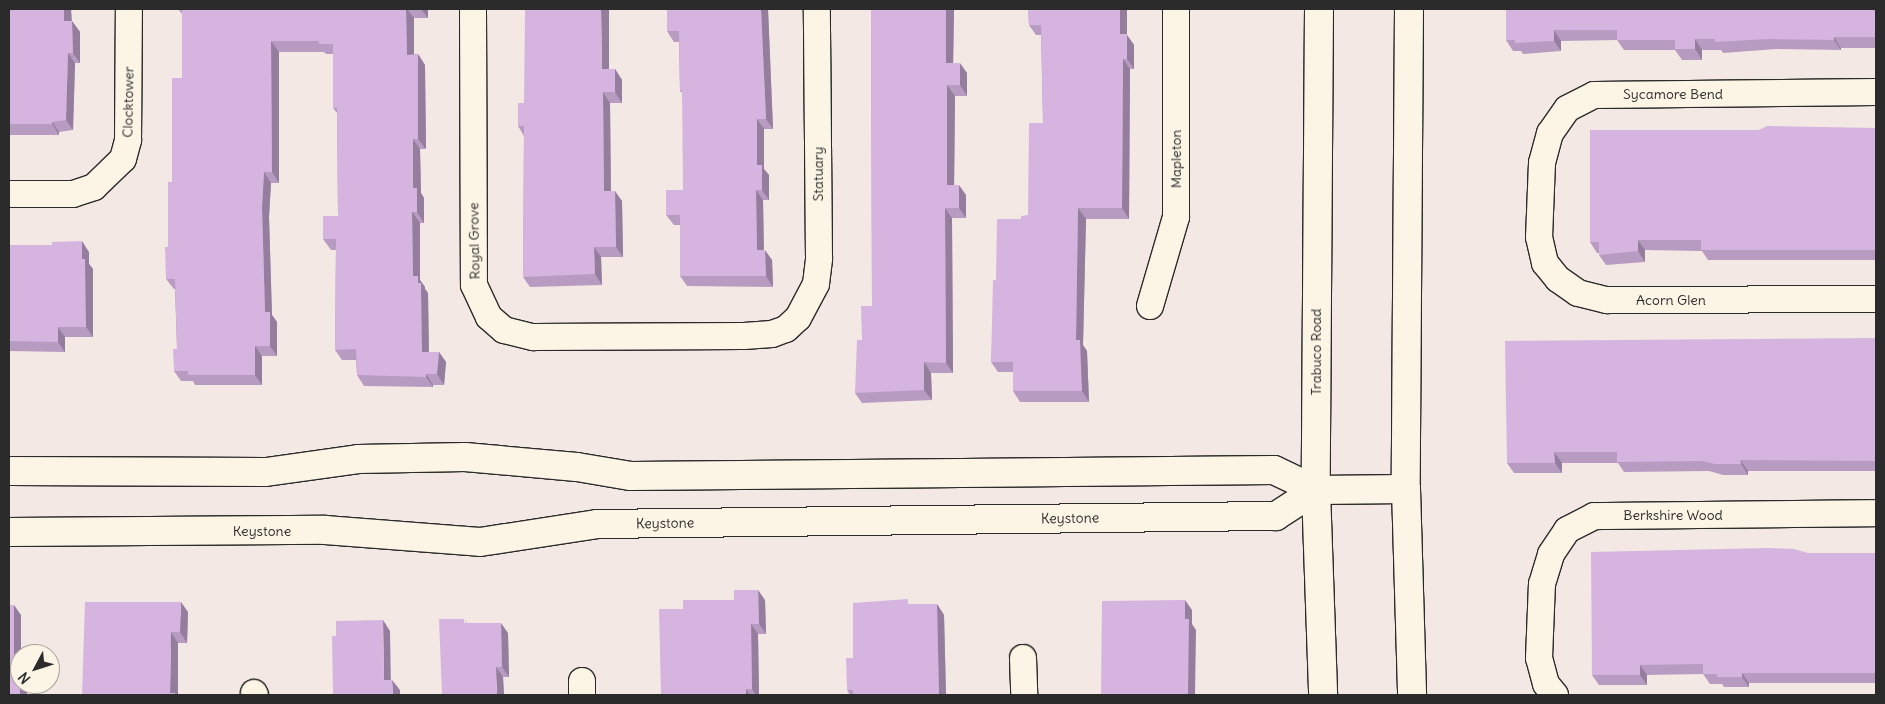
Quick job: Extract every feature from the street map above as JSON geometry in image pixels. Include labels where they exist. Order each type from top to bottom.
[{"type":"street","name":"Clocktower","points":[[9,194],[74,194],[94,187],[123,158],[128,140],[129,9]]},
{"type":"street","name":"Royal Grove","points":[[473,9],[474,285],[489,317],[504,330],[533,337],[744,336],[786,329]]},
{"type":"street","name":"Statuary","points":[[786,329],[809,303],[817,275],[817,9]]},
{"type":"street","name":"Mapleton","points":[[1150,306],[1176,217],[1176,9]]},
{"type":"street","name":"Trabuco Road","points":[[1319,9],[1316,490],[1323,695]]},
{"type":"street","points":[[1409,9],[1406,489],[1412,695]]},
{"type":"street","name":"Sycamore Bend","points":[[1540,197],[1542,164],[1550,134],[1567,109],[1594,95],[1876,92]]},
{"type":"street","name":"Acorn Glen","points":[[1540,197],[1539,237],[1545,263],[1558,279],[1578,293],[1607,300],[1876,299]]},
{"type":"street","points":[[9,471],[266,472],[358,458],[465,457],[576,467],[631,476],[1274,470],[1316,490],[1406,489]]},
{"type":"street","name":"Keystone","points":[[9,532],[325,530],[480,542],[597,524],[1276,516],[1316,490]]},
{"type":"street","name":"Berkshire Wood","points":[[1555,695],[1546,684],[1539,658],[1542,584],[1550,554],[1567,530],[1594,516],[1876,513]]},
{"type":"street","points":[[1023,658],[1024,695]]},
{"type":"building","points":[[9,9],[64,9],[64,21],[72,21],[73,53],[68,53],[66,120],[52,122],[52,124],[9,124]]},
{"type":"building","points":[[182,9],[406,9],[407,55],[418,54],[418,139],[413,139],[413,188],[417,188],[417,212],[412,212],[413,276],[418,276],[418,283],[421,283],[422,352],[439,352],[437,374],[426,374],[426,377],[357,375],[356,349],[335,350],[336,239],[323,239],[323,216],[338,216],[337,108],[333,108],[333,44],[319,44],[319,41],[271,41],[272,172],[264,172],[262,207],[265,312],[270,312],[270,346],[255,346],[255,375],[188,375],[188,371],[174,371],[173,349],[177,349],[175,279],[166,279],[165,247],[168,247],[168,182],[172,182],[172,78],[182,78]]},
{"type":"building","points":[[525,9],[601,9],[602,69],[615,69],[615,92],[603,92],[604,191],[615,191],[616,247],[594,247],[595,274],[523,277],[524,126],[518,126],[518,103],[524,103]]},
{"type":"building","points":[[667,9],[761,9],[766,119],[757,119],[757,165],[762,165],[762,190],[756,190],[757,250],[765,250],[766,276],[680,276],[680,215],[666,215],[666,190],[683,190],[682,90],[680,91],[679,31],[667,31]]},
{"type":"building","points":[[871,9],[946,9],[946,63],[960,63],[960,85],[947,85],[947,185],[959,185],[959,208],[945,208],[946,363],[924,362],[924,390],[855,393],[857,340],[862,340],[861,306],[872,306]]},
{"type":"building","points":[[1028,9],[1120,9],[1120,34],[1127,34],[1127,59],[1123,59],[1122,208],[1078,208],[1076,340],[1080,340],[1082,391],[1013,391],[1013,362],[991,362],[993,280],[996,280],[997,219],[1021,219],[1021,216],[1028,215],[1029,123],[1043,123],[1041,25],[1029,25]]},
{"type":"building","points":[[1506,9],[1876,9],[1876,37],[1834,37],[1834,40],[1768,39],[1715,42],[1715,39],[1695,39],[1695,49],[1675,49],[1675,40],[1617,40],[1617,30],[1554,30],[1554,41],[1515,43],[1515,40],[1506,40]]},
{"type":"building","points":[[1767,126],[1876,128],[1876,250],[1701,250],[1701,240],[1638,240],[1638,251],[1599,255],[1599,242],[1590,242],[1590,130],[1759,130]]},
{"type":"building","points":[[82,241],[82,259],[85,259],[86,327],[58,327],[58,342],[9,341],[9,245],[52,245],[52,242]]},
{"type":"building","points":[[1876,338],[1876,461],[1740,460],[1741,464],[1715,464],[1702,461],[1617,462],[1617,452],[1554,452],[1555,463],[1507,463],[1505,341]]},
{"type":"building","points":[[1794,549],[1808,553],[1876,553],[1876,673],[1742,673],[1742,677],[1717,677],[1717,674],[1703,674],[1703,664],[1640,665],[1640,675],[1592,675],[1591,552]]},
{"type":"building","points":[[734,590],[758,590],[759,624],[751,624],[752,689],[746,689],[746,695],[661,695],[659,609],[683,609],[683,600],[734,600]]},
{"type":"building","points":[[908,599],[908,604],[937,604],[939,695],[853,695],[853,690],[847,690],[846,658],[853,658],[853,603]]},
{"type":"building","points":[[1185,600],[1185,619],[1189,619],[1188,695],[1101,695],[1102,601]]},
{"type":"building","points":[[85,602],[181,602],[180,632],[171,632],[170,693],[175,693],[175,695],[82,695]]},
{"type":"building","points":[[9,605],[14,605],[14,644],[10,644],[10,694],[20,695],[9,695]]},
{"type":"building","points":[[439,619],[464,619],[464,623],[501,623],[502,667],[496,667],[497,695],[442,695]]},
{"type":"building","points":[[383,620],[384,680],[392,680],[393,695],[333,695],[332,636],[336,636],[336,621]]}]
